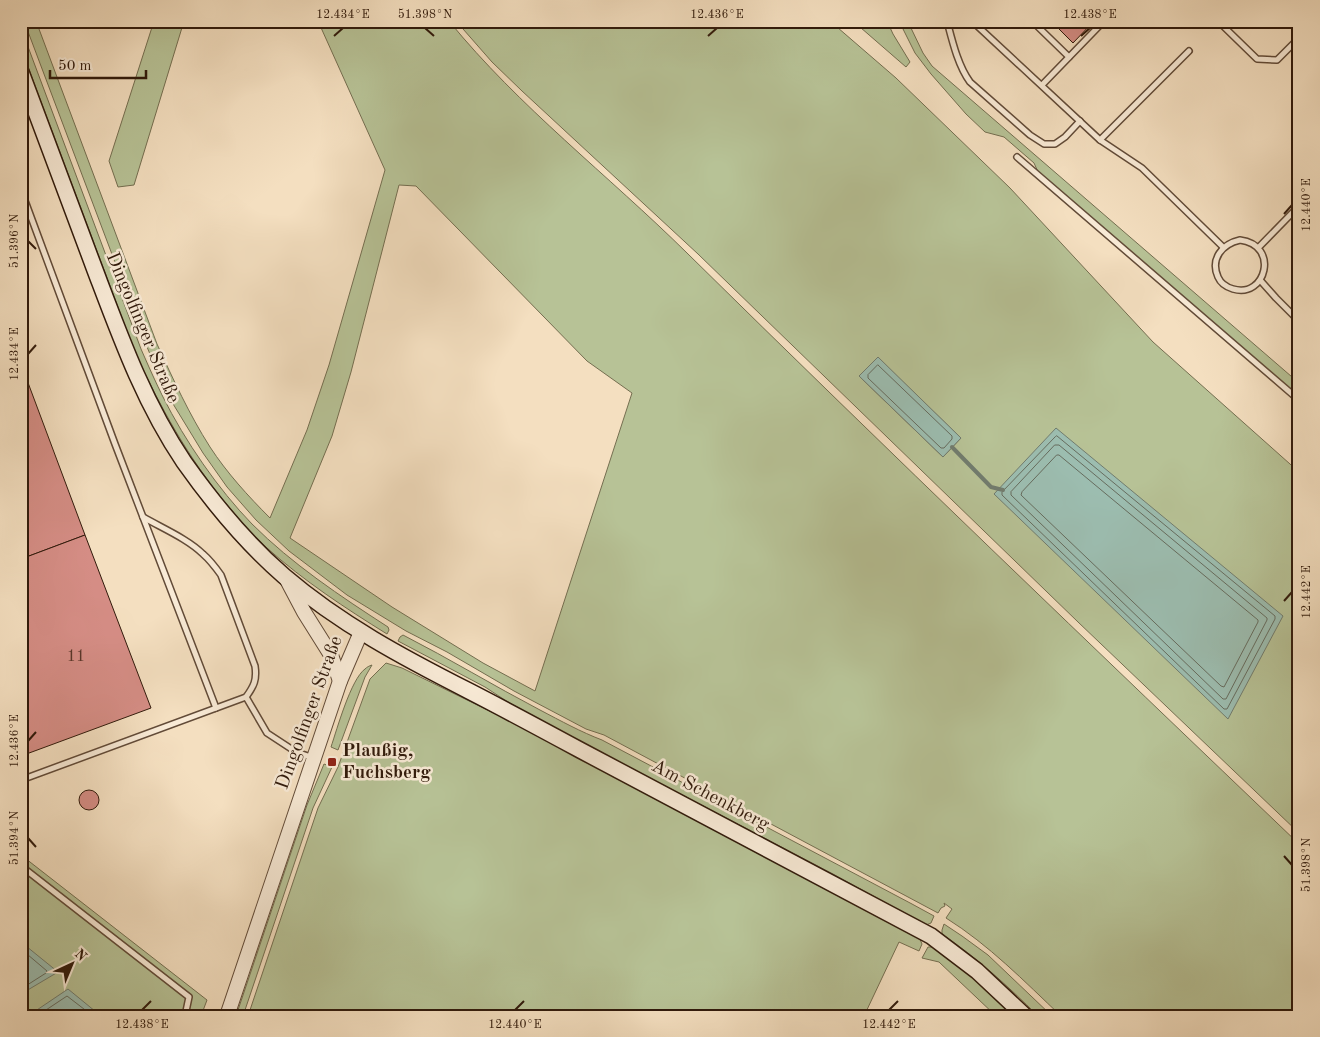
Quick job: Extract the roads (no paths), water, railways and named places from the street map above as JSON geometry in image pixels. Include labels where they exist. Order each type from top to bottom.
[{"type":"main road","name":"Dingolfinger Straße","points":[[21,72],[127,353],[155,414],[183,460],[213,502],[240,533],[285,577],[314,600],[361,632]]},
{"type":"main road","name":"Am Schenkberg","points":[[361,632],[387,648],[931,936],[977,970],[1025,1016]]},
{"type":"street","points":[[285,577],[331,655],[340,681]]},
{"type":"street","name":"Dingolfinger Straße","points":[[227,1016],[340,681],[361,632]]},
{"type":"lane","points":[[948,21],[952,41],[964,75],[1030,135],[1044,144],[1054,144],[1065,137],[1080,121]]},
{"type":"lane","points":[[972,21],[1100,140],[1142,168],[1223,247]]},
{"type":"lane","points":[[1032,21],[1069,57]]},
{"type":"lane","points":[[1042,85],[1104,21]]},
{"type":"lane","points":[[1218,21],[1257,59],[1277,60],[1299,38]]},
{"type":"lane","points":[[1100,140],[1189,51]]},
{"type":"lane","points":[[1017,157],[1299,400]]},
{"type":"lane","points":[[21,190],[216,708]]},
{"type":"lane","points":[[1258,248],[1299,206]]},
{"type":"lane","points":[[1240,240],[1253,243],[1262,252],[1265,268],[1260,280],[1248,290],[1236,290],[1225,286],[1218,278],[1215,265],[1223,247],[1231,242],[1240,240]]},
{"type":"lane","points":[[1260,280],[1299,321]]},
{"type":"lane","points":[[21,780],[246,697],[253,688],[256,677],[254,666],[221,575],[202,553],[189,543],[143,517]]},
{"type":"lane","points":[[246,697],[267,733],[296,752],[314,758]]},
{"type":"lane","points":[[21,866],[189,997],[185,1016]]},
{"type":"water","points":[[878,357],[961,438],[943,457],[859,376]]},
{"type":"water","points":[[1056,428],[1283,616],[1228,719],[994,494]]},
{"type":"water","points":[[21,942],[58,972],[21,994]]},
{"type":"water","points":[[68,989],[101,1016],[28,1016]]},
{"type":"waterway","points":[[952,447],[991,487],[1003,490]]},
{"type":"place","name":"Plaußig, Fuchsberg","points":[[332,762]]}]
